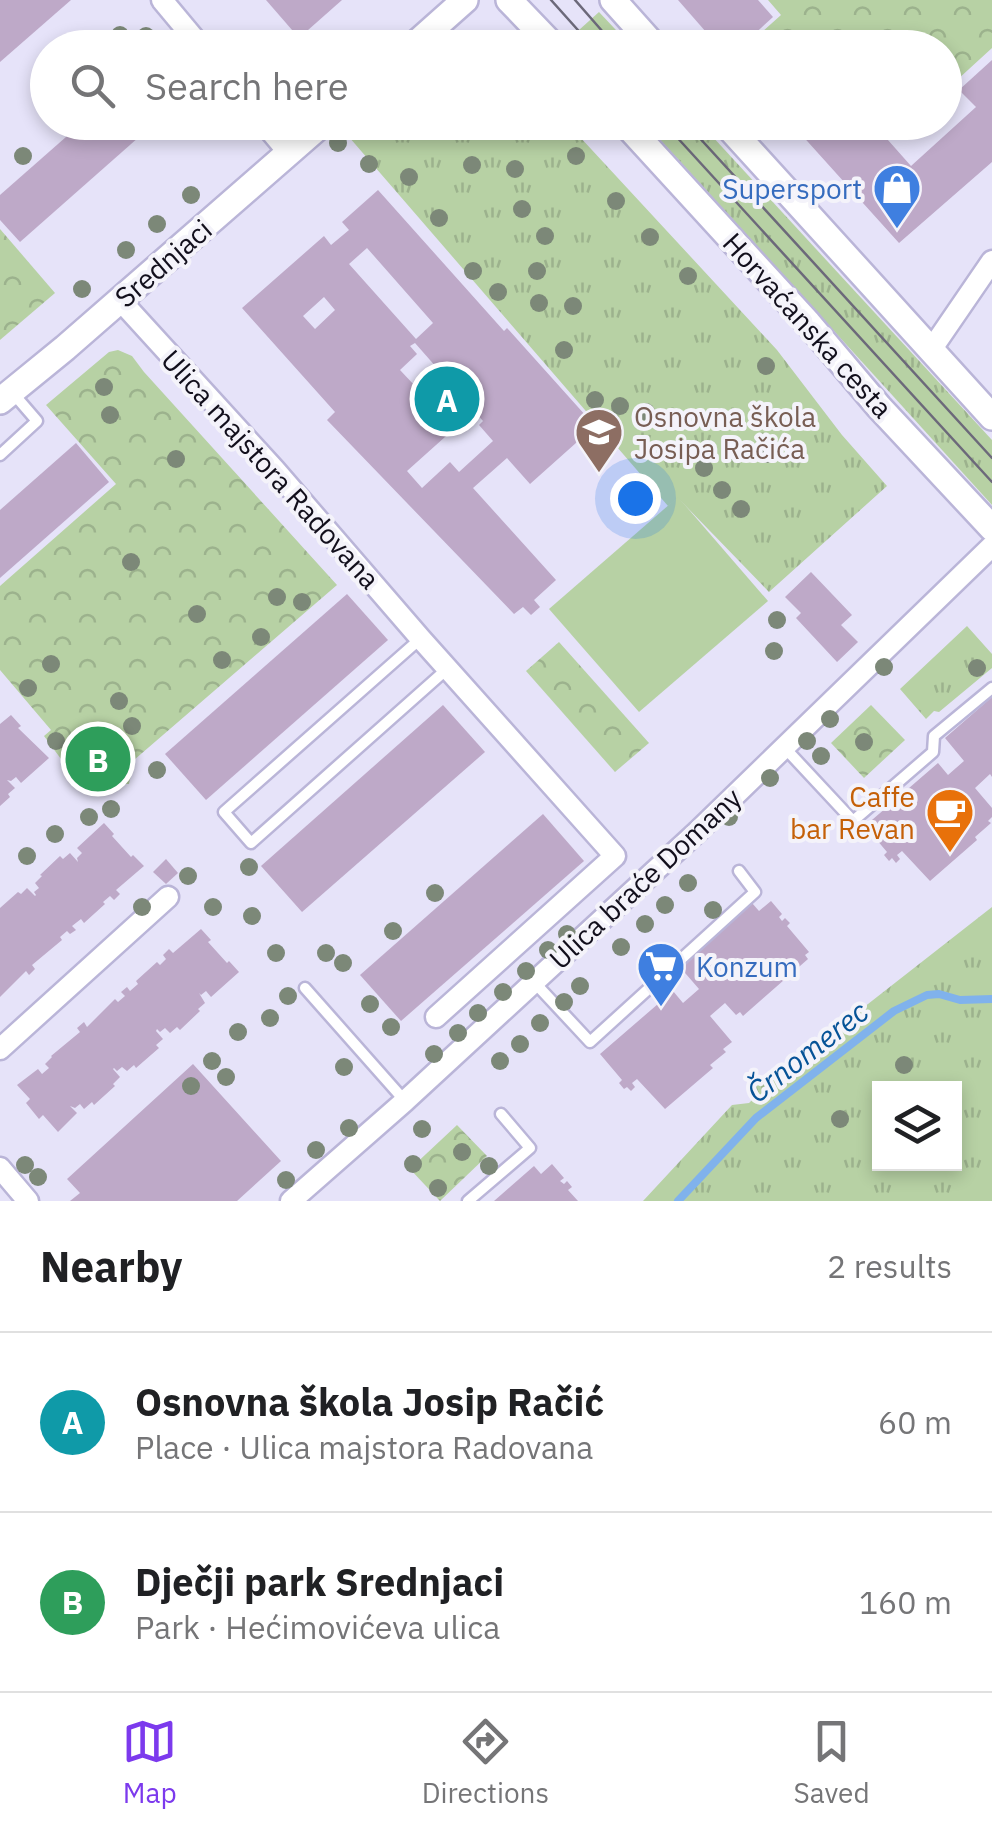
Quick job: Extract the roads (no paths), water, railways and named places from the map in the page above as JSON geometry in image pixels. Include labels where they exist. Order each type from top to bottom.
[{"type":"street","points":[[162,0],[187,30]]},
{"type":"street","points":[[431,30],[465,0]]},
{"type":"street","points":[[509,0],[538,30]]},
{"type":"street","points":[[613,0],[640,30]]},
{"type":"street","points":[[279,140],[289,152]]},
{"type":"street","name":"Srednjaci","points":[[6,396],[303,140]]},
{"type":"street","name":"Horvaćanska cesta","points":[[640,140],[992,528]]},
{"type":"street","points":[[740,140],[992,418]]},
{"type":"street","points":[[930,350],[992,260]]},
{"type":"street","name":"Ulica majstora Radovana","points":[[120,300],[614,856],[436,1017]]},
{"type":"street","name":"Ulica braće Domany","points":[[290,1201],[405,1101],[697,832],[992,546]]},
{"type":"street","points":[[0,1049],[168,896]]},
{"type":"street","points":[[0,1168],[28,1201]]},
{"type":"lane","points":[[0,456],[37,422],[6,396]]},
{"type":"lane","points":[[420,638],[224,812],[251,843],[448,669]]},
{"type":"lane","points":[[784,747],[852,821],[933,752],[934,736],[992,688]]},
{"type":"lane","points":[[534,982],[590,1042],[755,892],[739,871]]},
{"type":"lane","points":[[305,988],[405,1101]]},
{"type":"lane","points":[[468,1201],[530,1148],[501,1114]]},
{"type":"waterway","name":"Črnomerec","points":[[678,1201],[756,1118],[894,1011],[927,995],[992,999]]},
{"type":"tram line","points":[[551,0],[578,30]]},
{"type":"tram line","points":[[575,0],[601,30]]},
{"type":"tram line","points":[[679,140],[992,482]]},
{"type":"tram line","points":[[701,140],[992,458]]},
{"type":"place","name":"Supersport","points":[[897,230]]},
{"type":"place","name":"Osnovna škola Josip Račić","points":[[447,399]]},
{"type":"place","name":"Osnovna škola Josipa Račića","points":[[599,474]]},
{"type":"place","name":"Dječji park Srednjaci","points":[[98,759]]},
{"type":"place","name":"Caffe bar Revan","points":[[950,854]]},
{"type":"place","name":"Konzum","points":[[661,1008]]}]
